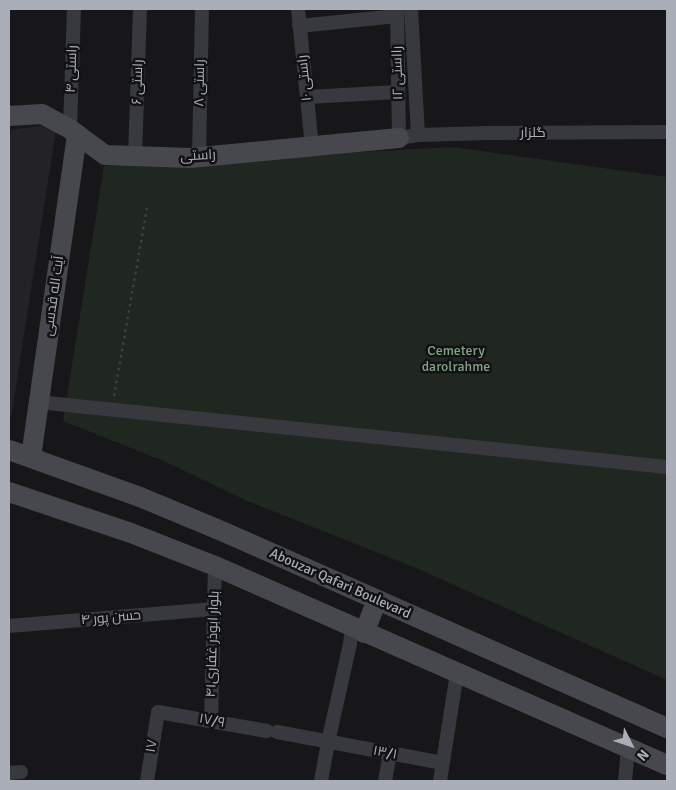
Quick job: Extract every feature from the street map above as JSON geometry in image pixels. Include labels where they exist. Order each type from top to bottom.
[{"type":"main road","name":"راستی","points":[[9,116],[42,114],[74,132],[105,155],[199,158],[409,137]]},
{"type":"main road","name":"آیت اله قدسی","points":[[31,457],[74,132]]},
{"type":"main road","name":"Abouzar Qafari Boulevard","points":[[9,450],[140,497],[190,518],[667,728]]},
{"type":"main road","points":[[9,492],[131,533],[215,566],[667,765]]},
{"type":"main road","points":[[358,630],[377,600]]},
{"type":"street","name":"راستی ۴","points":[[74,9],[74,132]]},
{"type":"street","name":"راستی ۶","points":[[135,156],[140,9]]},
{"type":"street","name":"راستی ۸","points":[[199,158],[202,9]]},
{"type":"street","name":"راستی ۱۰","points":[[298,9],[312,147]]},
{"type":"street","name":"۱۲ رااستی","points":[[409,137],[411,9]]},
{"type":"street","points":[[299,26],[397,12]]},
{"type":"street","name":"۱۲ رااستی","points":[[397,12],[398,92],[409,137]]},
{"type":"street","points":[[306,97],[398,92]]},
{"type":"street","name":"گلزار","points":[[409,137],[667,132]]},
{"type":"street","points":[[38,402],[667,466]]},
{"type":"street","name":"بلوار ابوذر غفاری۴۱","points":[[211,721],[215,566]]},
{"type":"street","name":"۴ حسن پور","points":[[9,626],[214,609]]},
{"type":"street","points":[[321,781],[350,644],[358,630]]},
{"type":"street","points":[[440,781],[457,673]]},
{"type":"street","name":"۱۷/۹","points":[[158,712],[328,742]]},
{"type":"street","name":"۱۷","points":[[147,781],[158,712]]},
{"type":"street","name":"۱۳/۱","points":[[328,742],[443,763]]},
{"type":"street","points":[[625,781],[628,748]]},
{"type":"street","points":[[385,781],[390,754]]},
{"type":"path","points":[[112,410],[147,208]]},
{"type":"shaded area","points":[[41,126],[56,130],[11,418],[9,417],[9,130]]},
{"type":"green space","name":"Cemetery darolrahme","points":[[453,147],[667,177],[667,680],[416,568],[245,500],[166,462],[63,421],[104,166]]}]
